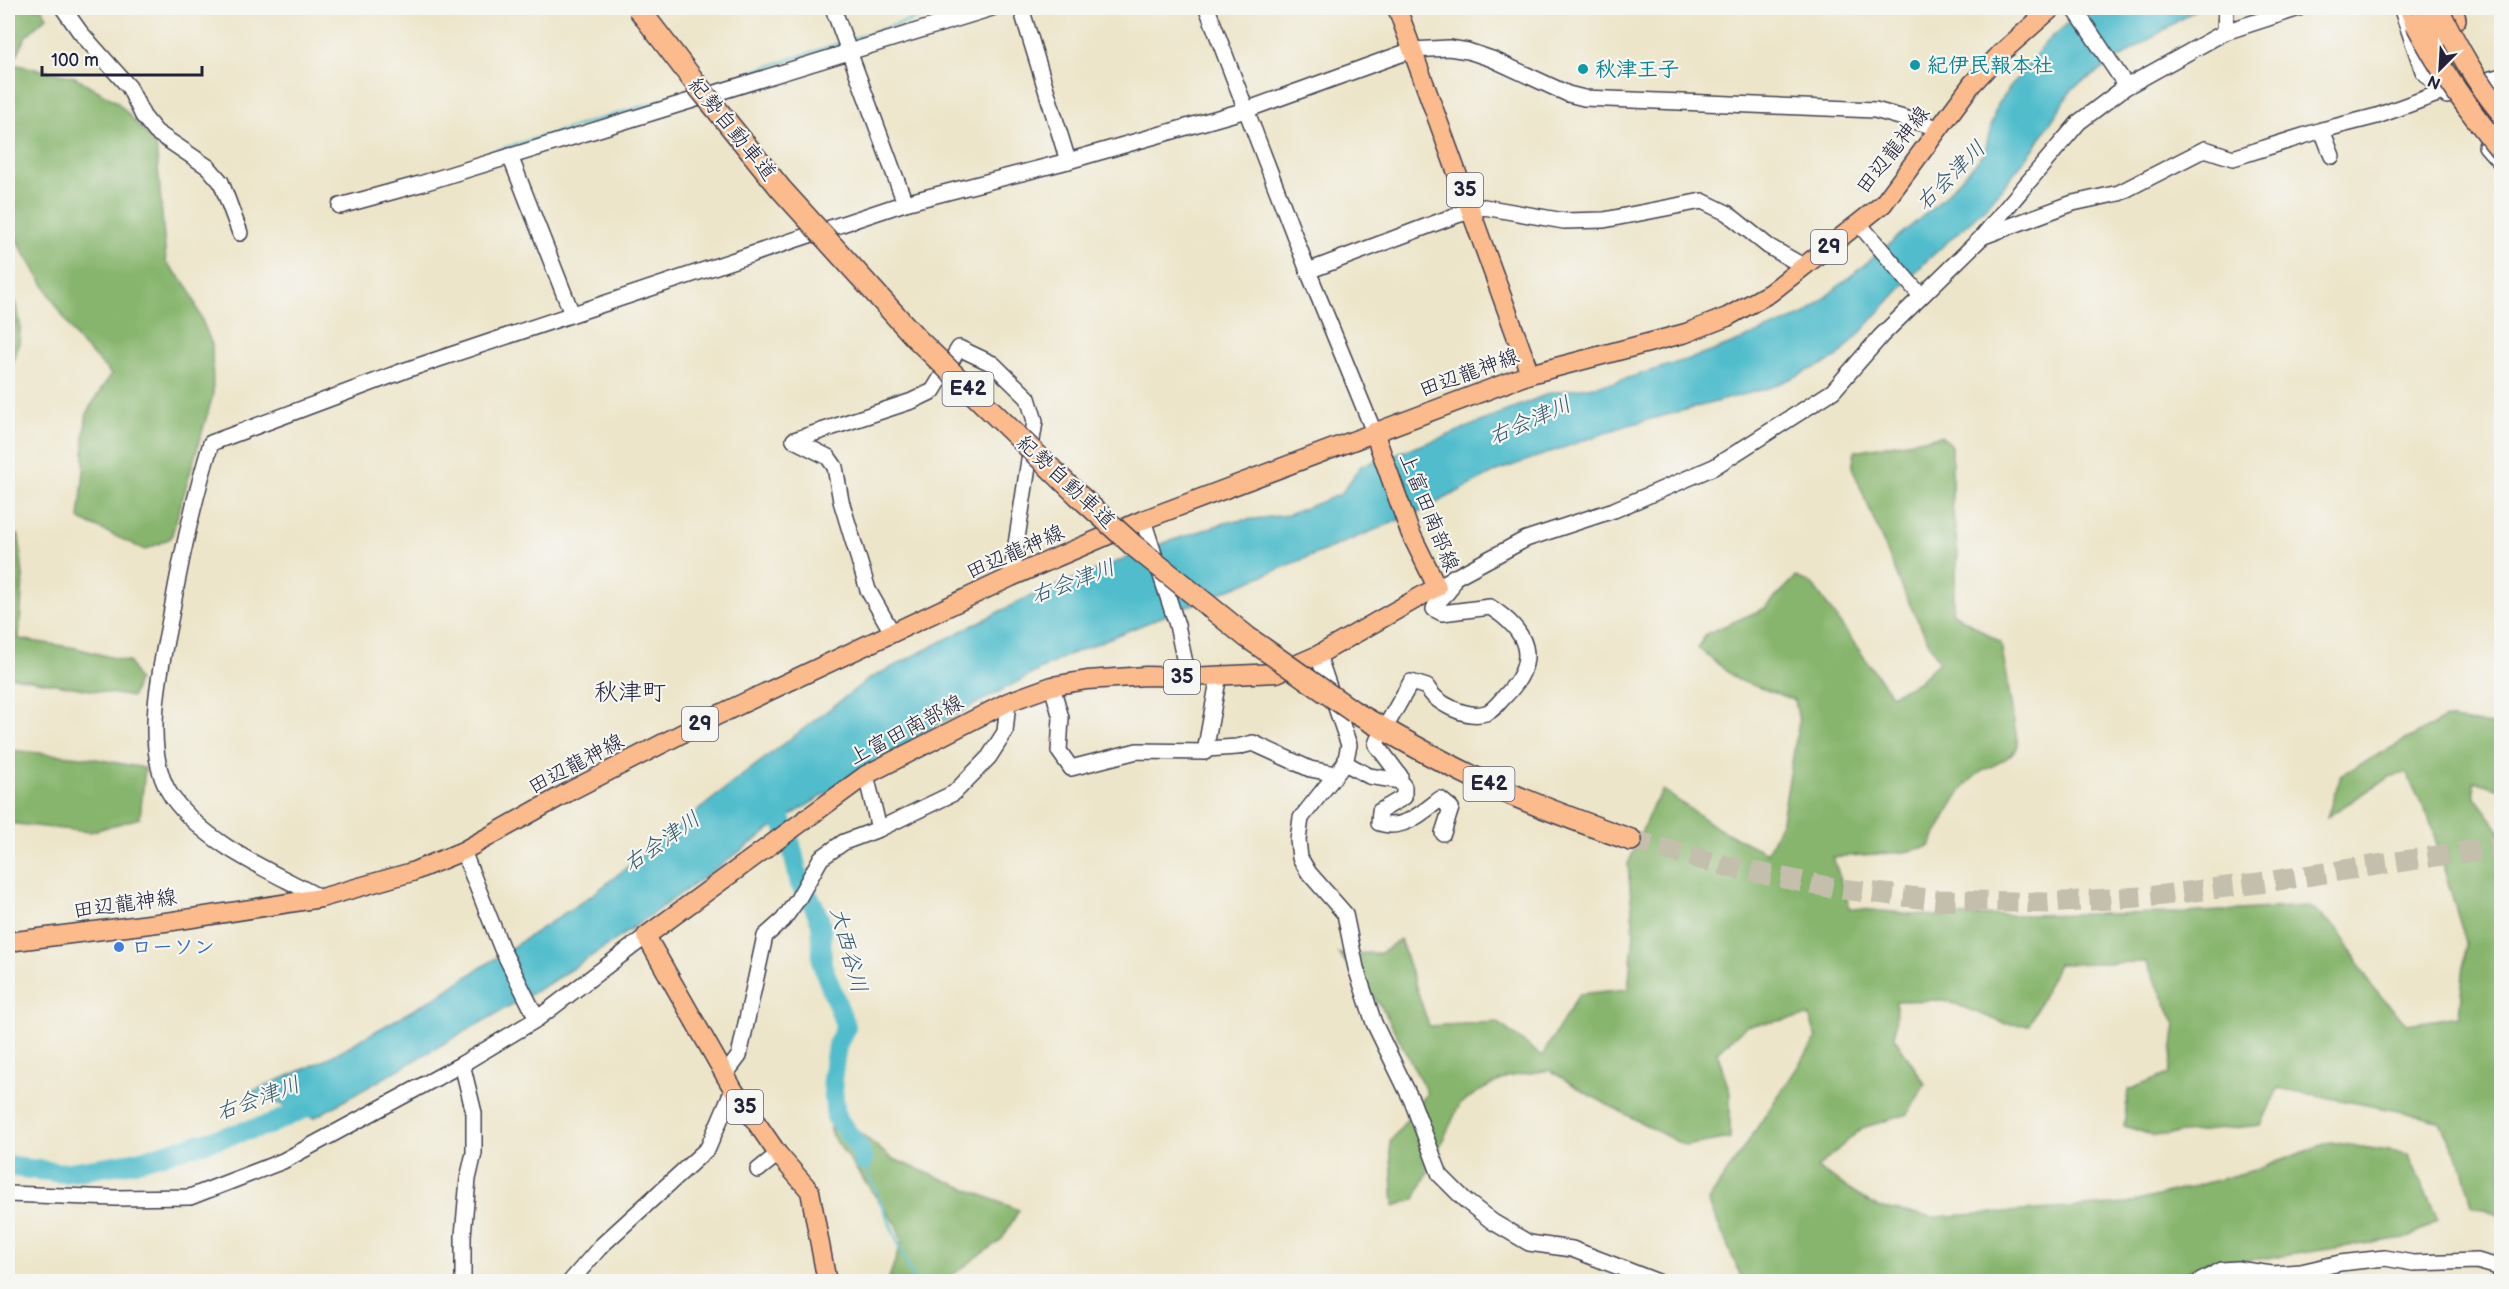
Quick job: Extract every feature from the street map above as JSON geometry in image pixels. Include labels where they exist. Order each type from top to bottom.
[{"type":"highway","name":"紀勢自動車道","points":[[638,8],[781,189],[916,338],[1078,495],[1169,575],[1247,637],[1354,712],[1404,741],[1496,787],[1557,813],[1631,840]]},
{"type":"highway","points":[[2438,8],[2460,51],[2487,95],[2502,113]]},
{"type":"highway","points":[[2413,11],[2476,103],[2502,134]]},
{"type":"highway","points":[[2413,11],[2431,52],[2461,100],[2502,151]]},
{"type":"highway","points":[[2453,13],[2476,57],[2502,93]]},
{"type":"main road","name":"35","points":[[1397,8],[1530,374]]},
{"type":"main road","name":"田辺龍神線","points":[[8,942],[173,921],[321,898],[412,872],[463,851],[572,790],[718,715],[1011,577],[1143,520],[1375,438],[1530,374],[1686,333],[1727,317],[1770,293],[1862,226],[1883,204],[1972,84],[2001,53],[2052,8]]},
{"type":"main road","name":"上富田南部線","points":[[646,936],[866,775],[1008,702],[1052,686],[1087,680],[1146,676],[1188,677],[1277,673],[1318,655],[1437,587],[1410,532],[1375,438]]},
{"type":"main road","name":"35","points":[[646,936],[729,1083],[778,1154],[810,1191],[827,1281]]},
{"type":"street","points":[[63,8],[80,32],[129,87],[143,116],[156,132],[208,167],[221,182],[240,233]]},
{"type":"street","points":[[833,8],[905,204]]},
{"type":"street","points":[[340,206],[992,8]]},
{"type":"street","points":[[1021,8],[1068,161]]},
{"type":"street","points":[[1207,8],[1375,438]]},
{"type":"street","points":[[2074,8],[2123,83]]},
{"type":"street","points":[[1437,587],[1526,539],[1614,510],[1713,467],[1833,390],[1920,294],[1981,237],[2079,122],[2123,83],[2226,20],[2299,8]]},
{"type":"street","points":[[2413,11],[2406,25],[2423,71],[2457,105],[2502,164]]},
{"type":"street","points":[[321,898],[223,845],[192,819],[172,796],[161,778],[155,728],[158,683],[181,560],[211,442],[406,370],[905,204],[1068,161],[1246,110],[1412,50],[1430,48],[1468,51],[1492,59],[1568,94],[1584,98],[1875,110],[1939,128]]},
{"type":"street","points":[[1981,237],[2073,202],[2119,193],[2205,149],[2233,158],[2322,130],[2377,116],[2443,92],[2502,76]]},
{"type":"street","points":[[2322,130],[2332,156]]},
{"type":"street","points":[[510,156],[572,314]]},
{"type":"street","points":[[1308,271],[1456,215],[1484,207],[1564,221],[1604,220],[1702,201],[1727,213],[1768,246],[1805,267]]},
{"type":"street","points":[[1862,226],[1920,294]]},
{"type":"street","points":[[893,634],[868,590],[841,501],[835,466],[828,457],[794,440],[912,401],[933,391],[959,348],[993,364],[1028,398],[1035,421],[1011,577]]},
{"type":"street","points":[[1143,520],[1177,625],[1188,677]]},
{"type":"street","points":[[1390,720],[1411,682],[1427,687],[1432,697],[1460,711],[1477,715],[1488,713],[1515,686],[1522,675],[1527,656],[1524,642],[1518,629],[1504,616],[1490,607],[1442,613],[1434,609],[1435,604],[1447,594],[1452,586],[1453,577]]},
{"type":"street","points":[[1318,655],[1349,745],[1340,769],[1301,819],[1298,840],[1300,858],[1309,873],[1346,914],[1356,968],[1374,1023],[1412,1101],[1440,1175],[1466,1201],[1493,1222],[1529,1243],[1572,1250],[1658,1281]]},
{"type":"street","points":[[1206,749],[1220,675]]},
{"type":"street","points":[[1052,686],[1061,718],[1059,751],[1071,768],[1137,751],[1205,752],[1206,749],[1237,747],[1253,742],[1310,769],[1340,769],[1400,781]]},
{"type":"street","points":[[570,1281],[601,1246],[708,1148],[739,1056],[765,936],[783,920],[798,899],[821,858],[844,842],[879,830],[954,793],[989,757],[1005,732],[1008,702]]},
{"type":"street","points":[[1378,739],[1376,744],[1400,776],[1404,787],[1404,797],[1380,811],[1379,823],[1390,826],[1414,819],[1440,799],[1450,808],[1443,832]]},
{"type":"street","points":[[866,775],[879,830]]},
{"type":"street","points":[[463,851],[501,949],[537,1019]]},
{"type":"street","points":[[8,1194],[93,1198],[190,1197],[283,1161],[462,1064],[537,1019],[646,936]]},
{"type":"street","points":[[462,1064],[474,1113],[474,1153],[468,1179],[463,1236],[463,1281]]},
{"type":"street","points":[[758,1170],[778,1154]]},
{"type":"street","points":[[2199,1281],[2222,1270],[2237,1269],[2272,1274],[2301,1272],[2340,1263],[2385,1258],[2413,1263],[2477,1261],[2502,1268]]},
{"type":"green space","points":[[8,8],[42,8],[47,17],[26,36],[13,64],[75,77],[117,102],[156,144],[166,262],[189,288],[212,345],[213,395],[171,538],[145,550],[79,519],[87,412],[111,374],[77,339],[12,233],[8,216]]},
{"type":"green space","points":[[8,291],[18,311],[20,332],[16,353],[8,373]]},
{"type":"green space","points":[[1941,436],[1952,446],[1952,505],[1958,554],[1952,612],[2001,643],[2018,746],[2007,758],[1979,773],[1966,785],[1949,810],[1930,846],[1905,852],[1833,857],[1850,908],[1935,916],[2185,913],[2309,906],[2338,929],[2373,988],[2407,1024],[2459,1016],[2466,943],[2429,818],[2406,773],[2389,777],[2327,817],[2341,775],[2444,719],[2501,726],[2501,789],[2474,781],[2475,797],[2501,832],[2501,1216],[2472,1206],[2463,1168],[2440,1122],[2408,1113],[2278,1088],[2261,1125],[2154,1136],[2124,1126],[2128,1090],[2169,1074],[2176,1024],[2146,962],[2058,964],[2029,1025],[2006,1024],[1945,1000],[1896,1001],[1895,1038],[1925,1084],[1908,1114],[1862,1128],[1817,1168],[1877,1207],[1934,1217],[2127,1204],[2258,1169],[2330,1142],[2408,1154],[2438,1220],[2411,1237],[2192,1269],[2172,1281],[1743,1281],[1708,1201],[1817,1038],[1809,1016],[1746,1026],[1717,1052],[1730,1093],[1730,1138],[1685,1146],[1584,1092],[1550,1070],[1507,1077],[1460,1104],[1415,1199],[1394,1206],[1390,1142],[1427,1093],[1383,1009],[1339,954],[1381,953],[1400,939],[1429,1026],[1497,1022],[1542,1056],[1579,994],[1628,989],[1634,934],[1628,864],[1652,807],[1663,790],[1717,828],[1767,853],[1782,820],[1799,722],[1795,700],[1738,680],[1698,648],[1706,634],[1765,608],[1796,577],[1812,584],[1891,695],[1918,682],[1939,662],[1906,597],[1852,467],[1855,451]]},
{"type":"green space","points":[[8,530],[19,536],[23,577],[19,639],[76,648],[129,662],[138,680],[132,697],[8,676]]},
{"type":"green space","points":[[8,750],[91,758],[145,768],[140,818],[90,832],[8,823]]},
{"type":"green space","points":[[831,1109],[891,1158],[1019,1210],[1002,1239],[944,1281],[888,1281],[902,1241],[896,1225],[831,1134]]},
{"type":"water","points":[[2086,8],[2198,8],[2073,88],[2032,151],[1987,206],[1923,264],[1837,358],[1772,387],[1625,426],[1497,471],[1421,511],[1066,656],[942,722],[788,817],[610,944],[548,984],[314,1118],[251,1092],[323,1061],[436,997],[591,896],[735,781],[869,679],[1024,599],[1167,542],[1228,522],[1288,515],[1341,494],[1361,466],[1444,437],[1550,393],[1612,383],[1711,352],[1804,315],[1936,205],[1984,154],[1997,104],[2046,42]]},
{"type":"waterway","points":[[850,40],[948,8]]},
{"type":"waterway","points":[[708,86],[841,43]]},
{"type":"waterway","points":[[488,153],[693,91]]},
{"type":"waterway","name":"大西谷川","points":[[773,797],[791,844],[800,884],[812,902],[821,923],[822,964],[846,1027],[837,1045],[832,1080],[836,1117],[860,1149],[863,1161]]},
{"type":"waterway","name":"右会津川","points":[[8,1164],[13,1167],[64,1173],[134,1162],[271,1124],[323,1100]]},
{"type":"waterway","name":"大西谷川","points":[[863,1161],[915,1282]]},
{"type":"tunnel","points":[[1631,840],[1734,868],[1833,888],[1937,900],[2048,903],[2155,896],[2259,883],[2502,846]]},
{"type":"place","name":"紀伊民報本社","points":[[1915,65]]},
{"type":"place","name":"秋津王子","points":[[1583,69]]},
{"type":"place","name":"ローソン","points":[[119,947]]},
{"type":"district","name":"秋津町","points":[[630,692]]}]
